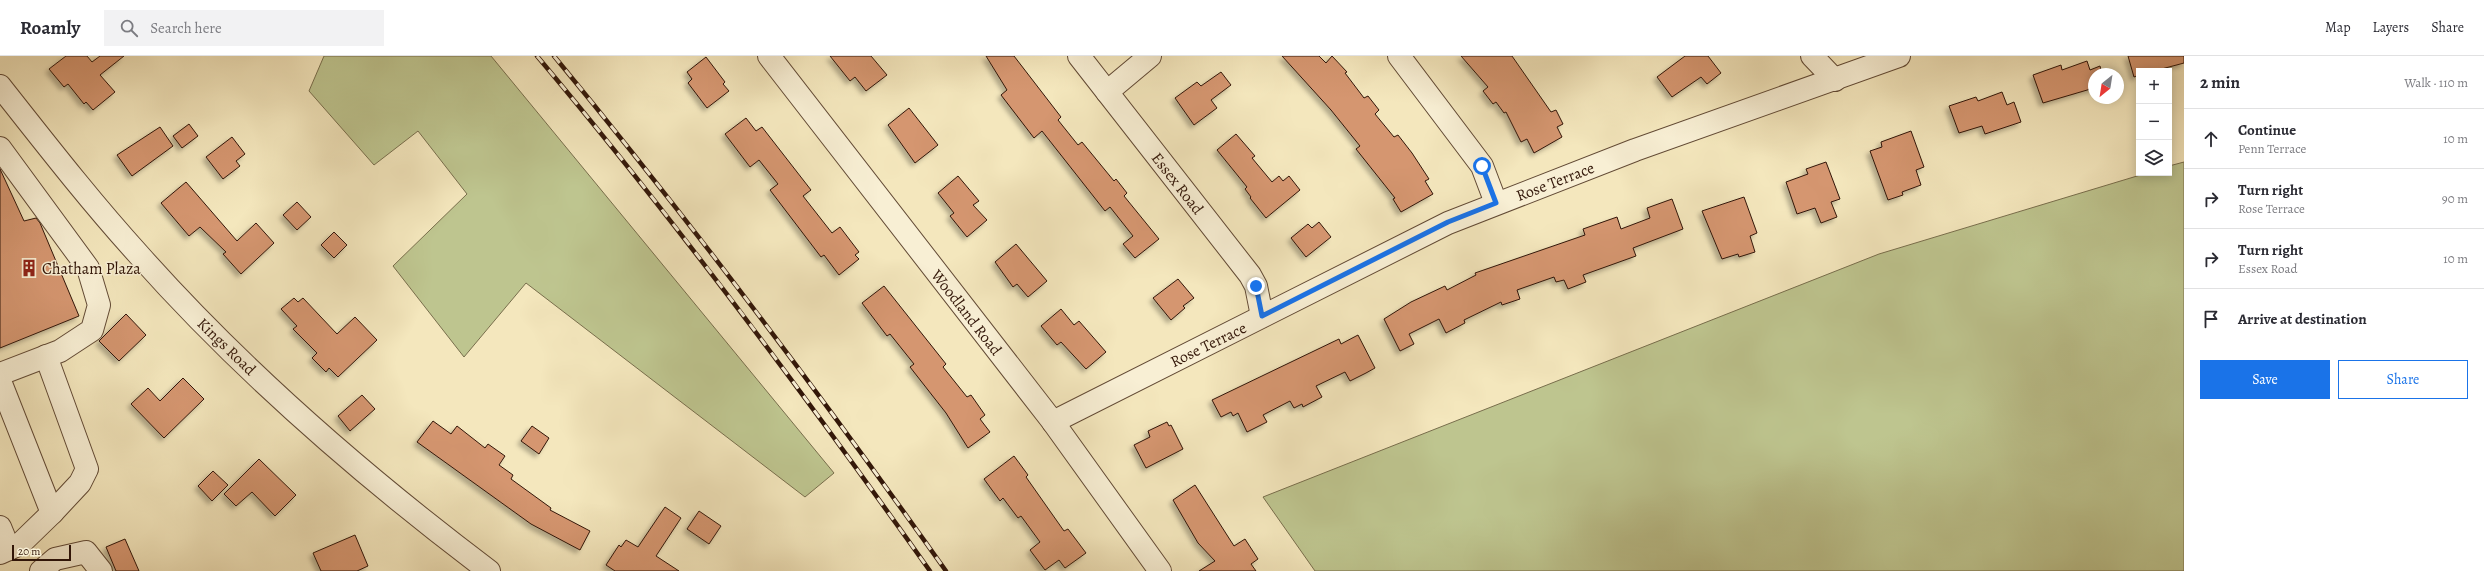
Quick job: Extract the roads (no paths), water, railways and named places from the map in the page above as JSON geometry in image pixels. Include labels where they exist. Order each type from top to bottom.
[{"type":"street","name":"Woodland Road","points":[[769,56],[1053,422],[1160,571]]},
{"type":"street","name":"Essex Road","points":[[1079,56],[1250,275],[1256,286],[1262,316]]},
{"type":"street","points":[[1107,92],[1150,56]]},
{"type":"street","points":[[1399,56],[1482,166],[1496,203]]},
{"type":"street","points":[[1812,56],[1835,80]]},
{"type":"street","name":"Rose Terrace","points":[[1053,422],[1448,222],[1635,150],[1899,56]]},
{"type":"street","name":"Kings Road","points":[[0,86],[138,255],[195,314],[315,431],[384,490],[489,571]]},
{"type":"street","points":[[0,148],[88,268],[99,305],[92,330],[60,351],[0,374]]},
{"type":"street","points":[[0,527],[5,551],[20,544],[80,483],[87,468],[46,356]]},
{"type":"street","points":[[0,381],[52,513]]},
{"type":"street","points":[[41,571],[55,559],[86,552],[101,571]]},
{"type":"railway","points":[[537,56],[589,118],[739,309],[930,571]]},
{"type":"railway","points":[[554,56],[705,245],[803,374],[946,571]]},
{"type":"place","name":"Chatham Plaza","points":[[29,268]]}]
